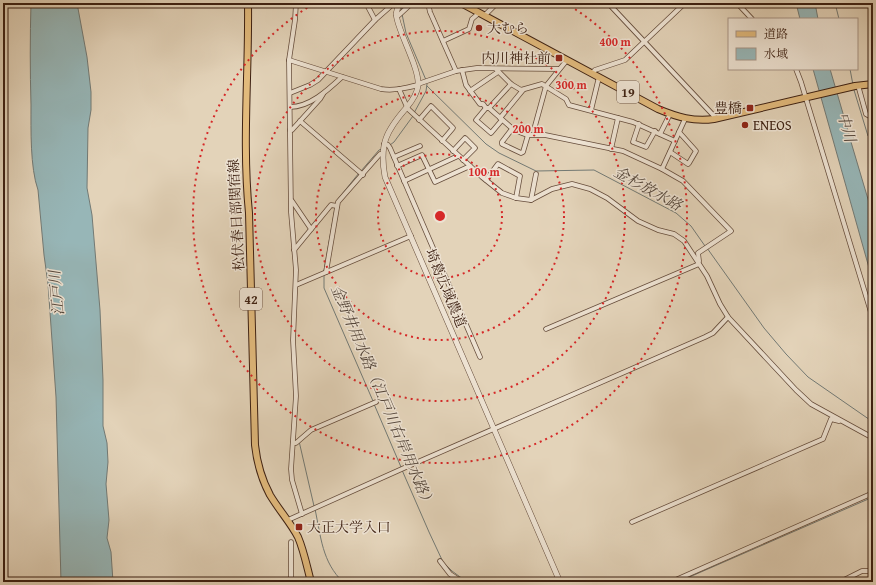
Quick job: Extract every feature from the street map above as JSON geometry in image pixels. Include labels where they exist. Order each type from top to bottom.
[{"type":"main road","name":"松伏春日部関宿線","points":[[248,3],[245,148],[250,221],[255,445],[264,483],[270,496],[288,520],[301,545],[311,582]]},
{"type":"main road","name":"19","points":[[461,3],[670,114],[685,119],[714,119],[806,97],[873,84]]},
{"type":"street","points":[[296,3],[289,60],[291,200],[296,285],[293,340],[296,396],[291,469],[292,480],[302,514]]},
{"type":"street","points":[[366,3],[375,20]]},
{"type":"street","points":[[396,14],[399,15],[412,3]]},
{"type":"street","points":[[428,3],[430,12],[456,71]]},
{"type":"street","points":[[443,41],[469,29],[472,19],[497,3]]},
{"type":"street","points":[[608,3],[714,116],[714,119]]},
{"type":"street","points":[[592,73],[595,70],[625,60],[685,3]]},
{"type":"street","points":[[737,3],[751,18]]},
{"type":"street","points":[[290,93],[310,85],[326,72],[375,20],[392,5],[398,5],[396,14],[398,23],[416,71],[418,85]]},
{"type":"street","points":[[289,60],[381,89],[389,90],[418,85],[456,71],[477,68],[497,71],[559,69]]},
{"type":"street","points":[[535,126],[546,86],[566,60]]},
{"type":"street","points":[[462,70],[466,85],[480,104],[483,104],[512,128],[528,135],[545,135],[631,154],[683,181],[731,231],[698,253],[699,264]]},
{"type":"street","points":[[796,70],[806,97],[873,319]]},
{"type":"street","points":[[497,71],[511,84],[523,90]]},
{"type":"street","points":[[470,91],[497,71]]},
{"type":"street","points":[[290,107],[301,105],[323,93],[342,77]]},
{"type":"street","points":[[591,110],[599,77]]},
{"type":"street","points":[[511,84],[476,120],[491,133],[523,90],[542,84],[566,99],[570,105],[638,124],[675,141]]},
{"type":"street","name":"埼葛広域農道","points":[[418,85],[417,93],[387,135],[387,146],[383,154],[385,177],[560,582]]},
{"type":"street","points":[[857,86],[866,114],[873,118]]},
{"type":"street","points":[[399,89],[407,107],[419,120],[458,156],[502,193],[516,198],[531,200],[552,189],[572,184],[590,189],[607,198],[638,221],[658,230],[674,234],[684,241],[708,276],[720,304],[728,317],[796,390],[811,404],[873,438]]},
{"type":"street","points":[[290,130],[292,130],[320,100],[323,93]]},
{"type":"street","points":[[301,105],[308,112]]},
{"type":"street","points":[[419,120],[431,106],[453,128],[442,141]]},
{"type":"street","points":[[660,134],[670,114]]},
{"type":"street","points":[[611,149],[618,118]]},
{"type":"street","points":[[662,169],[685,119]]},
{"type":"street","points":[[300,121],[361,173]]},
{"type":"street","points":[[638,124],[633,142],[646,147],[655,131]]},
{"type":"street","points":[[512,128],[502,144],[523,152],[528,135]]},
{"type":"street","points":[[670,152],[688,164],[696,151],[695,148],[679,132]]},
{"type":"street","points":[[453,151],[465,138],[475,148],[463,160]]},
{"type":"street","points":[[387,146],[398,166],[480,357]]},
{"type":"street","points":[[394,157],[420,146]]},
{"type":"street","points":[[326,272],[336,206],[361,173],[380,154],[383,154]]},
{"type":"street","points":[[398,166],[422,155],[435,182],[470,166]]},
{"type":"street","points":[[404,180],[458,156]]},
{"type":"street","points":[[486,180],[498,164],[520,176],[516,198]]},
{"type":"street","points":[[531,200],[536,174]]},
{"type":"street","points":[[291,200],[311,229]]},
{"type":"street","points":[[294,250],[331,205],[336,206]]},
{"type":"street","points":[[296,285],[411,236]]},
{"type":"street","points":[[546,329],[699,264]]},
{"type":"street","points":[[288,520],[705,337],[713,333],[728,317]]},
{"type":"street","points":[[293,443],[296,443],[311,430],[374,403]]},
{"type":"street","points":[[632,522],[823,439],[831,419],[851,425]]},
{"type":"street","points":[[671,582],[873,494]]},
{"type":"street","points":[[291,542],[291,582]]},
{"type":"street","points":[[440,561],[444,568],[462,582]]},
{"type":"street","points":[[444,568],[448,564]]},
{"type":"street","points":[[840,582],[862,571],[873,571]]},
{"type":"street","points":[[870,582],[873,575]]},
{"type":"water","name":"江戸川","points":[[31,3],[77,3],[87,57],[91,92],[91,110],[88,128],[87,188],[92,215],[100,310],[103,426],[107,443],[108,462],[106,484],[109,520],[107,538],[111,552],[113,582],[61,582],[56,397],[48,284],[32,148],[30,54]]},
{"type":"water","points":[[796,3],[815,3],[818,18],[800,18]]},
{"type":"water","points":[[813,70],[830,70],[849,134],[854,138],[851,142],[873,216],[873,282]]},
{"type":"waterway","name":"金野井用水路（江戸川右岸用水路）","points":[[401,11],[407,3]]},
{"type":"waterway","points":[[835,3],[839,18]]},
{"type":"waterway","name":"金野井用水路（江戸川右岸用水路）","points":[[402,14],[406,33],[426,80]]},
{"type":"waterway","points":[[850,70],[853,85]]},
{"type":"waterway","name":"金野井用水路（江戸川右岸用水路）","points":[[414,113],[426,91],[427,84]]},
{"type":"waterway","name":"金杉放水路","points":[[427,86],[486,144],[499,153],[536,171],[594,170],[676,213],[691,226],[705,246]]},
{"type":"waterway","points":[[854,90],[868,136],[873,141]]},
{"type":"waterway","name":"金野井用水路（江戸川右岸用水路）","points":[[390,145],[394,142],[413,116]]},
{"type":"waterway","name":"金野井用水路（江戸川右岸用水路）","points":[[361,171],[379,150],[382,149]]},
{"type":"waterway","name":"金野井用水路（江戸川右岸用水路）","points":[[338,199],[359,173]]},
{"type":"waterway","name":"金野井用水路（江戸川右岸用水路）","points":[[324,271],[335,208]]},
{"type":"waterway","name":"金杉放水路","points":[[707,248],[764,328],[786,354],[808,377],[873,422]]},
{"type":"waterway","name":"金野井用水路（江戸川右岸用水路）","points":[[324,275],[324,288],[373,401]]},
{"type":"waterway","name":"金野井用水路（江戸川右岸用水路）","points":[[374,404],[401,467]]},
{"type":"waterway","points":[[299,438],[306,432]]},
{"type":"waterway","points":[[299,441],[314,506]]},
{"type":"waterway","name":"金野井用水路（江戸川右岸用水路）","points":[[402,470],[443,562],[467,582]]},
{"type":"waterway","points":[[678,582],[873,497]]},
{"type":"waterway","points":[[315,509],[326,557],[336,574],[343,582]]},
{"type":"waterway","points":[[867,582],[871,573]]},
{"type":"place","name":"大むら","points":[[479,28]]},
{"type":"place","name":"内川神社前","points":[[559,58]]},
{"type":"place","name":"豊橋","points":[[750,108]]},
{"type":"place","name":"ENEOS","points":[[745,125]]},
{"type":"place","name":"大正大学入口","points":[[299,527]]},
{"type":"water label","name":"中川","points":[[847,127]]}]
